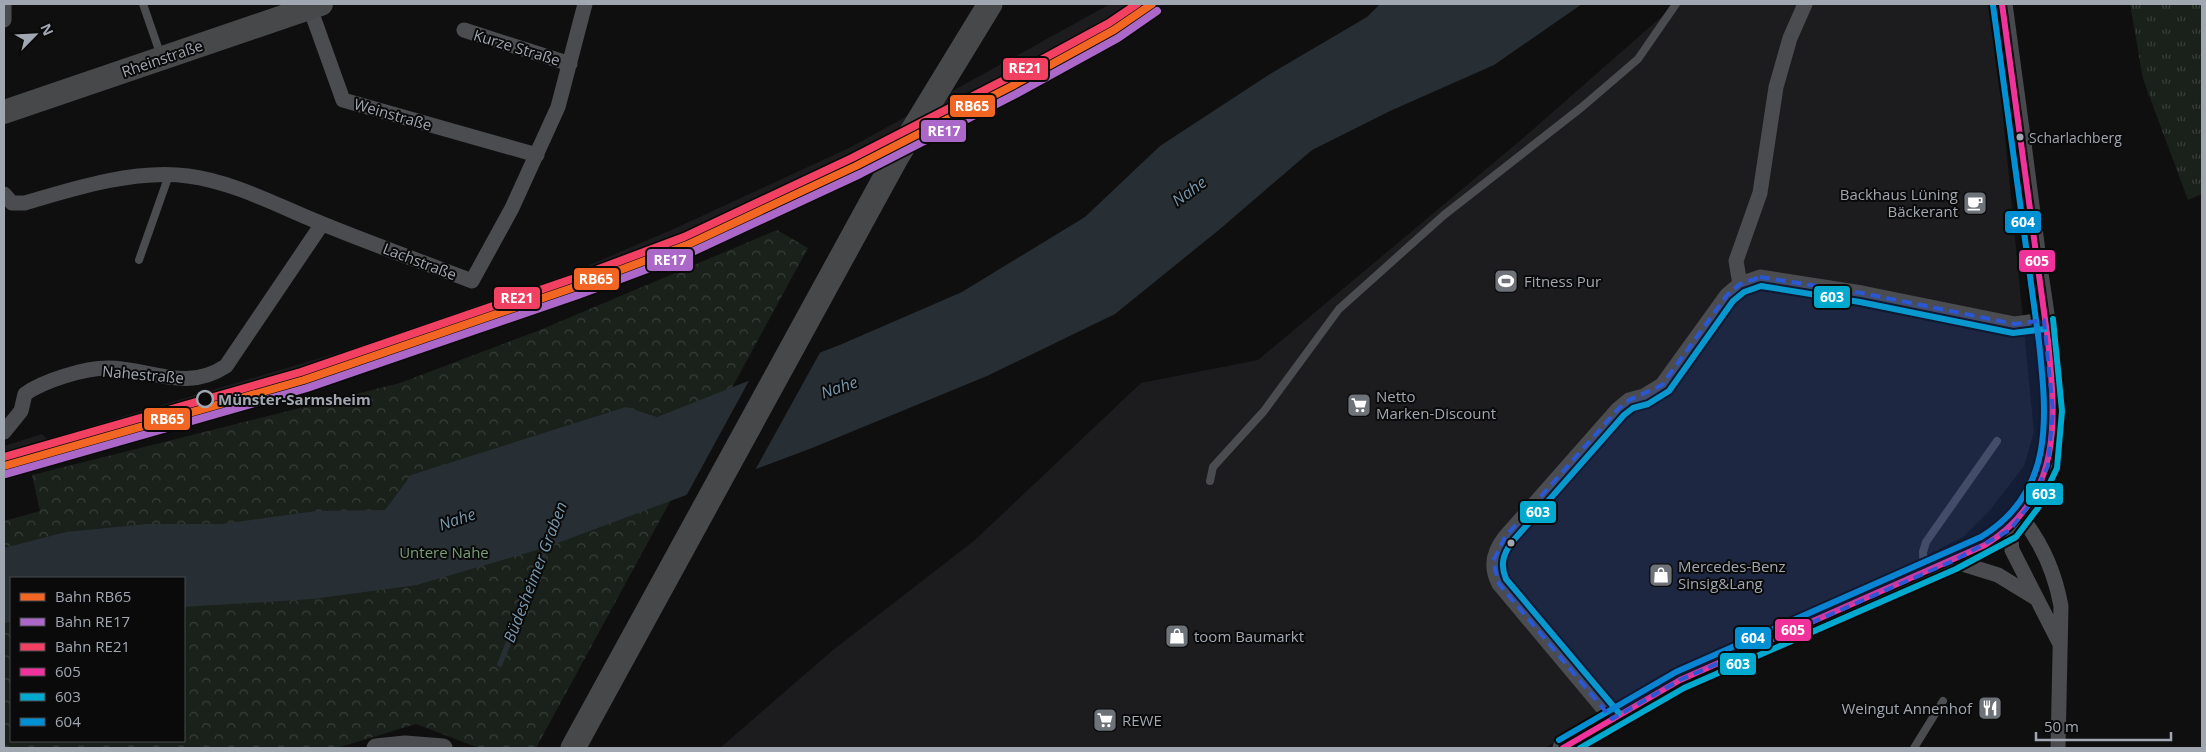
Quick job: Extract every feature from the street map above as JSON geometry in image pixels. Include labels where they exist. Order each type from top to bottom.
[{"type":"highway","points":[[573,748],[896,158],[990,4]]},
{"type":"main road","points":[[1563,748],[1680,680],[1953,561],[2015,524],[2031,503],[2045,474],[2052,439],[2053,411],[2044,320],[2002,4]]},
{"type":"main road","name":"Rheinstraße","points":[[4,112],[316,6]]},
{"type":"street","points":[[4,4],[4,20]]},
{"type":"street","name":"Lachstraße","points":[[4,194],[12,203],[25,203],[104,182],[169,175],[188,176],[224,185],[281,205],[322,224],[472,281],[512,208],[558,107],[585,4]]},
{"type":"street","points":[[1740,284],[1736,261],[1760,193],[1776,86],[1790,38],[1805,4]]},
{"type":"street","name":"Weinstraße","points":[[316,6],[343,100],[537,155]]},
{"type":"street","name":"Kurze Straße","points":[[464,30],[570,64]]},
{"type":"street","name":"Nahestraße","points":[[4,432],[21,411],[25,394],[36,386],[84,372],[108,368],[173,380],[202,377],[215,373],[226,366],[322,224]]},
{"type":"street","points":[[1612,719],[1499,584],[1495,576],[1493,561],[1498,545],[1618,409],[1629,400],[1644,396],[1662,385],[1727,295],[1740,284],[1760,278],[1862,292],[2015,324],[2044,320]]},
{"type":"street","points":[[2015,524],[2012,550],[2059,643]]},
{"type":"street","points":[[2015,524],[2043,550],[2057,586],[2061,606],[2058,748]]},
{"type":"street","points":[[1953,561],[1998,575],[2037,600]]},
{"type":"street","points":[[376,748],[404,745],[443,748]]},
{"type":"lane","points":[[143,4],[162,58]]},
{"type":"lane","points":[[1210,482],[1213,467],[1264,411],[1339,309],[1444,215],[1582,107],[1638,59],[1676,4]]},
{"type":"lane","points":[[139,260],[169,175]]},
{"type":"lane","points":[[1924,573],[1923,552],[1926,542],[1997,441]]},
{"type":"lane","points":[[1914,748],[1943,701]]},
{"type":"highlighted area","points":[[1760,277],[1862,293],[2015,324],[2044,320],[2053,411],[2048,466],[2031,503],[2010,530],[1953,561],[1680,680],[1612,719],[1499,584],[1493,561],[1505,537],[1618,409],[1629,400],[1662,385],[1727,295],[1740,284]]},
{"type":"shaded area","points":[[1110,4],[1163,4],[1118,35],[1015,94],[857,175],[692,253],[582,296],[421,349],[4,470],[4,446],[42,434],[47,439],[344,351],[571,273],[678,227],[851,147]]},
{"type":"shaded area","points":[[1676,4],[1992,4],[2034,432],[2024,466],[1991,509],[1963,537],[1888,575],[1676,669],[1545,748],[720,748],[833,650],[975,540],[1141,383],[1258,360],[1522,139]]},
{"type":"green space","points":[[2130,4],[2202,4],[2202,194],[2188,200],[2143,79]]},
{"type":"green space","name":"Untere Nahe","points":[[777,230],[808,248],[536,748],[479,748],[416,724],[337,748],[4,748],[4,521],[40,511],[32,475],[400,383],[540,330]]},
{"type":"water","name":"Nahe","points":[[1380,4],[1582,4],[1494,65],[1390,111],[1312,150],[1220,229],[1115,314],[987,376],[812,448],[547,547],[417,585],[313,599],[185,607],[185,577],[10,577],[10,622],[4,623],[4,548],[66,532],[146,524],[221,524],[316,511],[385,510],[411,475],[626,407],[657,417],[842,344],[962,292],[1085,217],[1160,146],[1270,74],[1367,17]]},
{"type":"pier","points":[[822,349],[754,472],[685,498],[751,377]]},
{"type":"waterway","name":"Büdesheimer Graben","points":[[500,664],[549,540]]},
{"type":"rail line","name":"RE21","points":[[4,457],[301,372],[572,279],[684,237],[852,158],[1008,78],[1109,23],[1137,4]]},
{"type":"rail line","name":"RB65","points":[[4,466],[304,380],[575,287],[687,245],[856,166],[1012,86],[1114,30],[1152,4]]},
{"type":"rail line","name":"RE17","points":[[6,474],[307,388],[578,295],[690,253],[860,174],[1016,94],[1118,38],[1157,11]]},
{"type":"transit line","name":"605","points":[[1563,748],[1680,680],[1985,545],[2010,526],[2029,504],[2041,480],[2049,455],[2052,428],[2051,371],[2002,4]]},
{"type":"transit line","name":"604","points":[[1559,740],[1676,672],[1981,537],[2005,519],[2022,498],[2034,476],[2041,451],[2044,425],[2044,398],[2039,342],[1993,5]]},
{"type":"transit line","name":"603","points":[[1619,713],[1506,579],[1503,569],[1506,551],[1624,415],[1633,408],[1648,404],[1669,391],[1733,301],[1744,292],[1761,286],[1860,302],[2013,333],[2045,329]]},
{"type":"transit line","name":"603","points":[[1580,748],[1684,688],[1956,569],[2016,537],[2038,508],[2057,468],[2062,411],[2053,319]]},
{"type":"place","name":"Scharlachberg","points":[[2020,137]]},
{"type":"place","name":"Backhaus Lüning Bäckerant","points":[[1975,203]]},
{"type":"place","name":"Fitness Pur","points":[[1506,281]]},
{"type":"place","name":"Münster-Sarmsheim","points":[[205,399]]},
{"type":"place","name":"Netto Marken-Discount","points":[[1359,405]]},
{"type":"place","name":"Mercedes-Benz Sinsig&Lang","points":[[1661,575]]},
{"type":"place","name":"toom Baumarkt","points":[[1177,636]]},
{"type":"place","name":"Weingut Annenhof","points":[[1990,708]]},
{"type":"place","name":"REWE","points":[[1105,720]]}]
